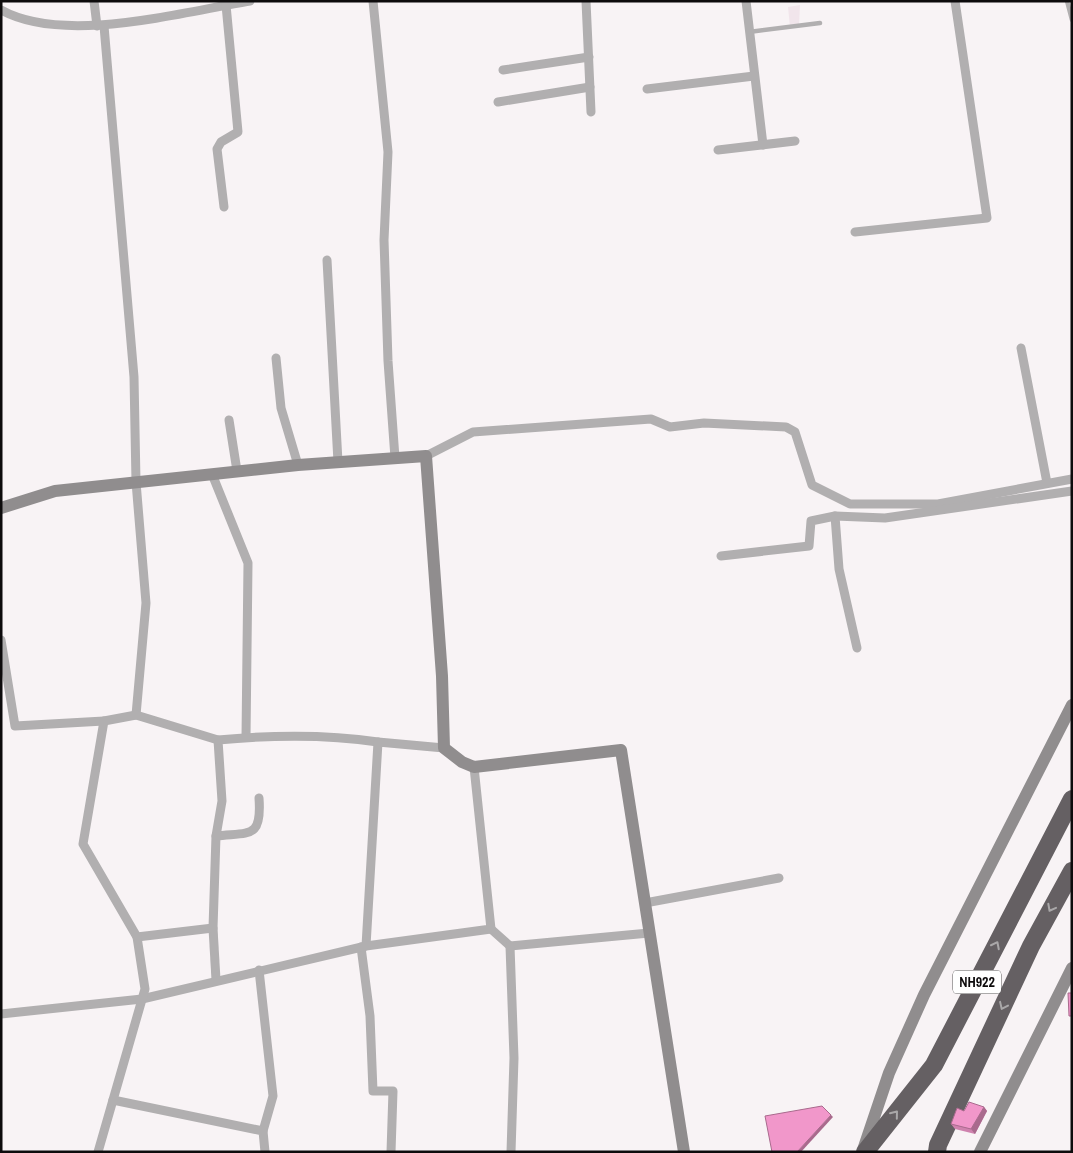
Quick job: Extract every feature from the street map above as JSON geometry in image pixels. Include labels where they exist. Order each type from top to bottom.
[{"type":"highway","name":"NH922","points":[[863,1152],[934,1065],[1072,799]]},
{"type":"highway","name":"NH922","points":[[937,1152],[938,1144],[1031,946],[1072,871]]},
{"type":"street","points":[[94,1],[101,26],[134,377],[136,482],[146,603],[136,716]]},
{"type":"street","points":[[1,10],[24,20],[101,26],[250,1]]},
{"type":"street","points":[[373,1],[388,152],[384,240],[388,361],[395,458]]},
{"type":"street","points":[[586,1],[591,112]]},
{"type":"street","points":[[746,1],[762,145]]},
{"type":"street","points":[[855,232],[987,218],[955,1]]},
{"type":"street","points":[[224,207],[217,148],[221,142],[238,132],[226,5]]},
{"type":"street","points":[[503,70],[589,57]]},
{"type":"street","points":[[648,89],[754,76]]},
{"type":"street","points":[[498,102],[590,87]]},
{"type":"street","points":[[718,150],[795,141]]},
{"type":"street","points":[[327,260],[338,462]]},
{"type":"street","points":[[1020,348],[1047,484]]},
{"type":"street","points":[[276,358],[280,408],[298,465]]},
{"type":"street","points":[[1,508],[55,491],[298,465],[426,456],[473,432],[651,418],[670,427],[704,423],[786,427],[795,432],[812,486],[850,504],[938,504],[1072,479]]},
{"type":"street","points":[[228,420],[237,471]]},
{"type":"street","points":[[426,456],[442,676],[444,748]]},
{"type":"street","points":[[212,474],[248,563],[246,737]]},
{"type":"street","points":[[721,556],[809,546],[811,521],[835,516],[885,518],[1072,491]]},
{"type":"street","points":[[835,516],[839,569],[857,648]]},
{"type":"street","points":[[1,640],[15,726],[104,721],[136,716],[218,740],[246,737],[342,737],[444,748],[462,762],[474,767],[621,750],[684,1152]]},
{"type":"street","points":[[863,1152],[889,1072],[924,995],[1072,704]]},
{"type":"street","points":[[98,1152],[145,989],[137,937],[83,844],[104,721]]},
{"type":"street","points":[[216,980],[213,928],[216,836],[222,801],[218,740]]},
{"type":"street","points":[[378,742],[363,946],[370,1016],[373,1091],[393,1090],[391,1152]]},
{"type":"street","points":[[474,767],[491,929],[510,946],[514,1058],[511,1152]]},
{"type":"street","points":[[216,836],[250,832],[256,829],[259,824],[259,798]]},
{"type":"street","points":[[645,903],[779,878]]},
{"type":"street","points":[[137,937],[213,928]]},
{"type":"street","points":[[1,1014],[142,999],[363,946],[491,929]]},
{"type":"street","points":[[510,946],[649,933]]},
{"type":"street","points":[[980,1152],[1066,989],[1072,968]]},
{"type":"street","points":[[259,970],[273,1096],[263,1131],[265,1152]]},
{"type":"street","points":[[113,1100],[263,1131]]},
{"type":"lane","points":[[1067,1],[1072,20]]},
{"type":"lane","points":[[749,32],[820,23]]},
{"type":"shaded area","points":[[800,5],[799,25],[790,27],[788,7]]},
{"type":"building","points":[[1068,993],[1072,993],[1072,1016],[1069,1016]]},
{"type":"building","points":[[969,1102],[984,1107],[971,1129],[951,1124],[957,1108],[964,1111]]},
{"type":"building","points":[[822,1106],[831,1115],[797,1152],[772,1152],[765,1116]]}]
